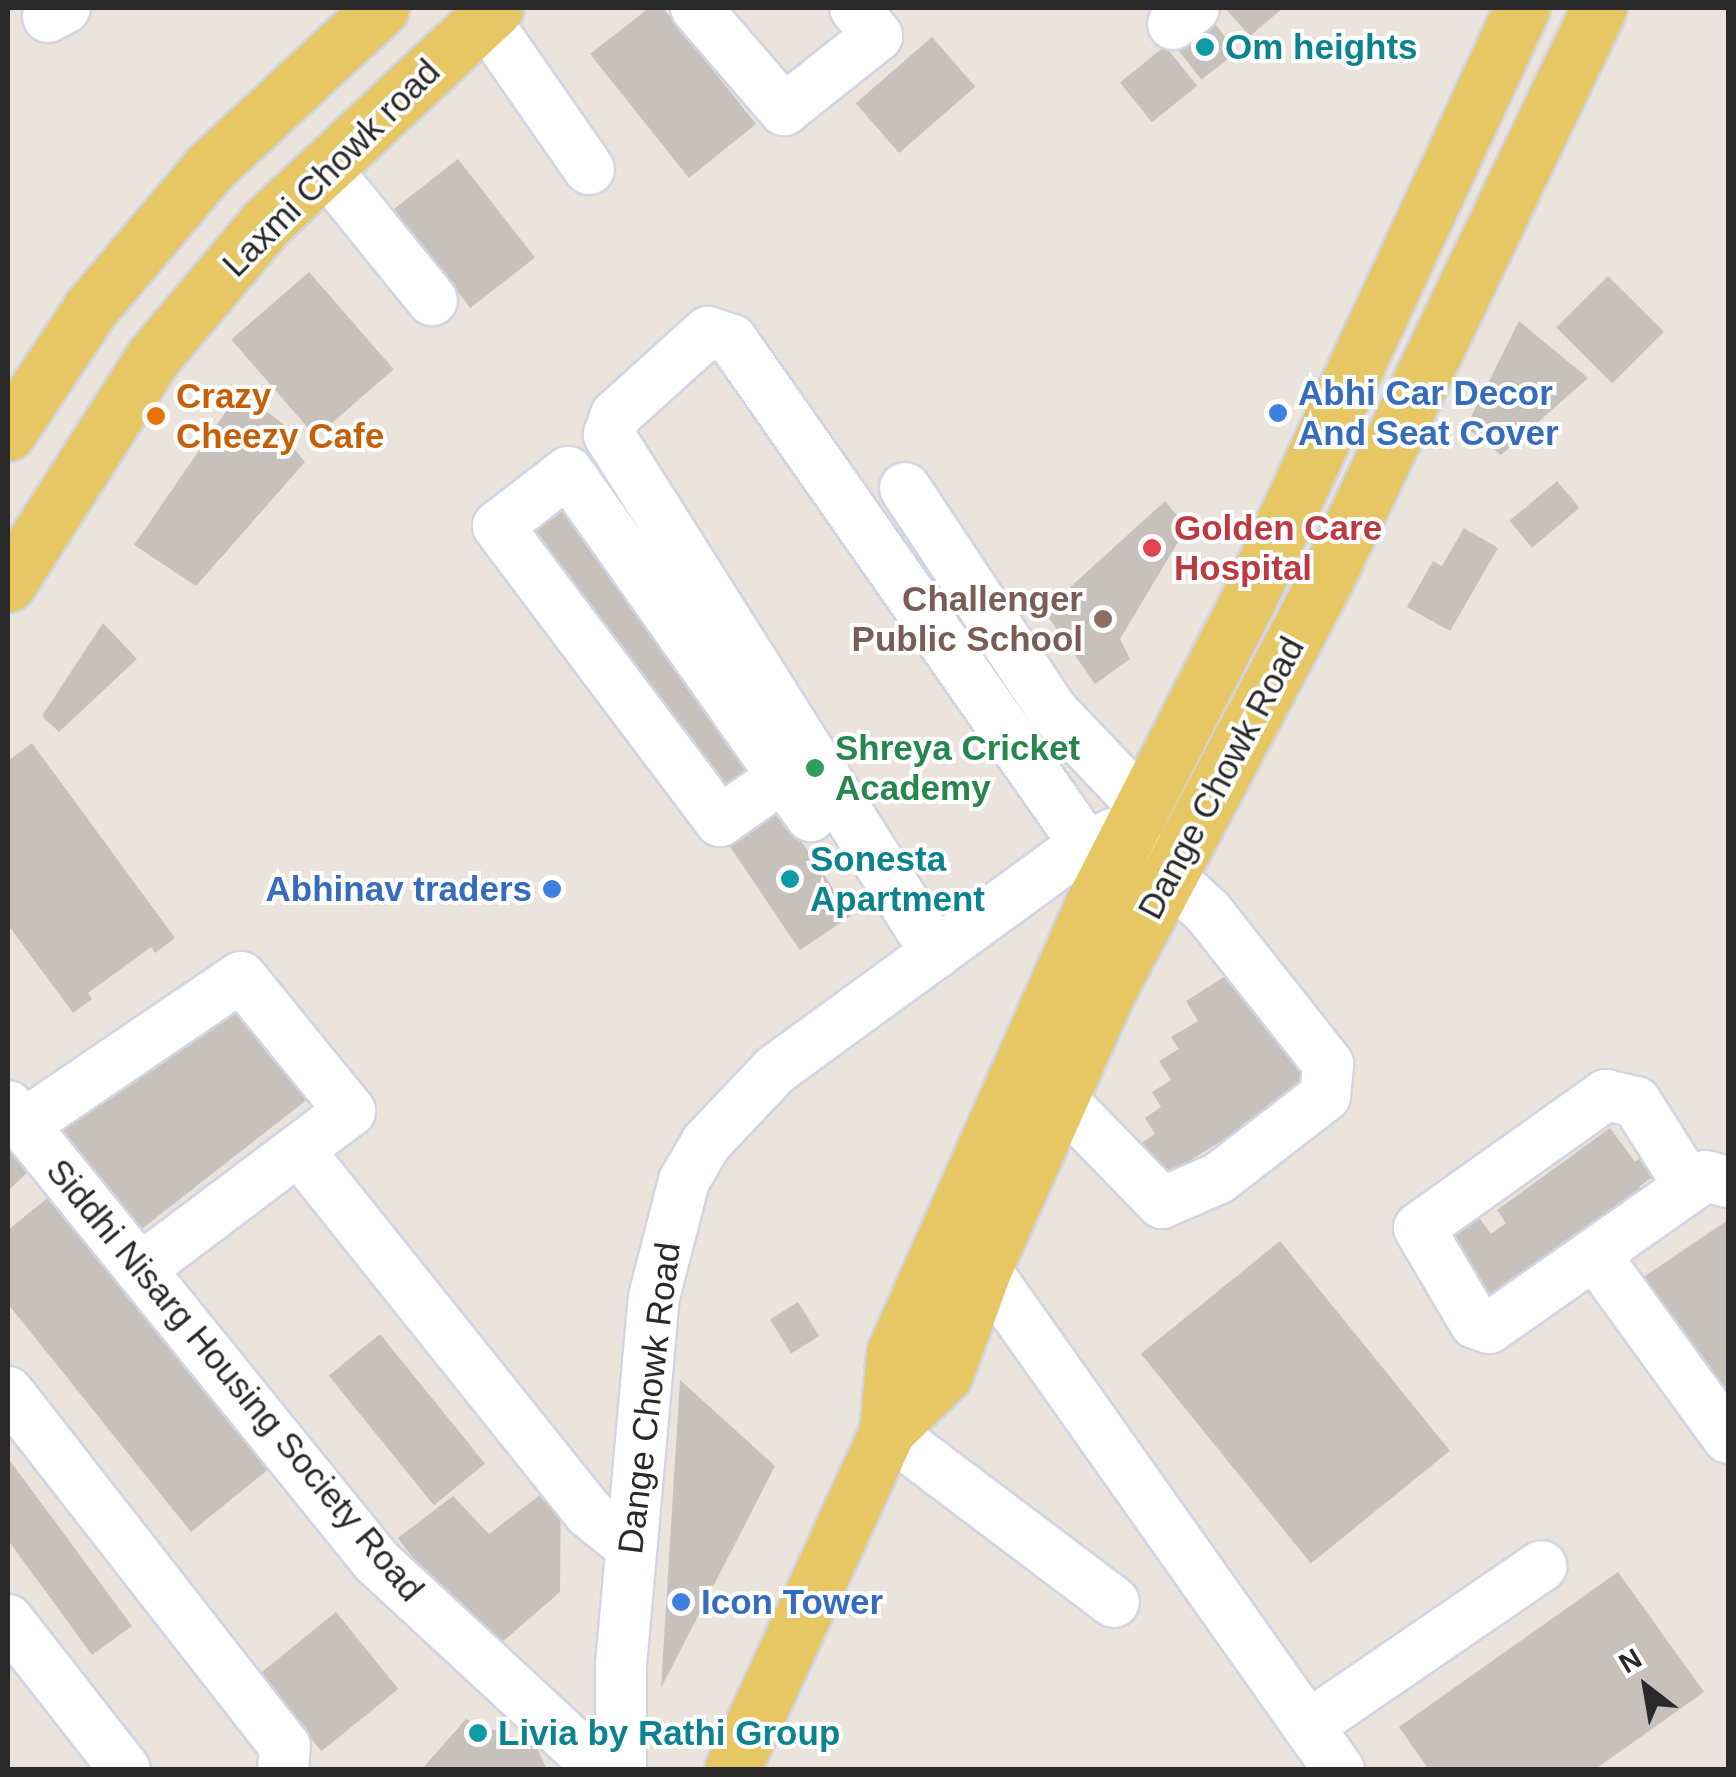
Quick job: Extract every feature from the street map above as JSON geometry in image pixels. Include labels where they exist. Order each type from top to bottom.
[{"type":"main road","points":[[8,433],[90,310],[209,168],[382,8]]},
{"type":"main road","name":"Dange Chowk Road","points":[[732,1770],[887,1431],[894,1352],[1120,831],[1247,602],[1522,8]]},
{"type":"main road","name":"Dange Chowk Road","points":[[887,1431],[946,1374],[984,1268],[1060,1098],[1326,579],[1599,8]]},
{"type":"main road","name":"Laxmi Chowk road","points":[[8,584],[154,356],[267,222],[490,13]]},
{"type":"street","points":[[696,8],[784,110],[877,36],[855,8]]},
{"type":"street","points":[[490,13],[589,169]]},
{"type":"street","points":[[325,168],[432,300]]},
{"type":"street","points":[[926,960],[609,436],[616,415],[708,332],[732,340],[1120,831],[1208,912],[1328,1064],[1325,1096],[1219,1178],[1162,1203],[1060,1098]]},
{"type":"street","points":[[783,777],[720,821],[498,526],[568,472],[783,777],[926,960]]},
{"type":"street","points":[[905,488],[1052,710],[1120,831]]},
{"type":"street","name":"Dange Chowk Road","points":[[621,1770],[630,1546],[654,1297],[684,1181],[731,1111],[775,1070],[926,960],[1120,831]]},
{"type":"street","points":[[16,1116],[241,977],[350,1111],[140,1269]]},
{"type":"street","points":[[1606,1095],[1636,1102],[1709,1184],[1489,1328],[1475,1324],[1419,1228],[1606,1095]]},
{"type":"street","name":"Siddhi Nisarg Housing Society Road","points":[[16,1116],[376,1560],[602,1770]]},
{"type":"street","points":[[316,1172],[589,1513],[630,1546]]},
{"type":"street","points":[[1595,1256],[1728,1438]]},
{"type":"street","points":[[984,1268],[1339,1770]]},
{"type":"street","points":[[8,1392],[285,1746],[283,1770]]},
{"type":"street","points":[[887,1431],[1114,1602]]},
{"type":"street","points":[[1308,1726],[1542,1566]]},
{"type":"street","points":[[8,1620],[125,1770]]},
{"type":"building","points":[[649,8],[663,8],[756,124],[689,178],[590,54]]},
{"type":"building","name":"Om heights","points":[[1225,8],[1283,8],[1250,36]]},
{"type":"building","name":"Om heights","points":[[1208,15],[1237,52],[1201,80],[1173,43]]},
{"type":"building","points":[[932,37],[975,87],[899,153],[856,103]]},
{"type":"building","points":[[1165,46],[1197,86],[1152,122],[1120,83]]},
{"type":"building","points":[[458,159],[535,258],[470,308],[393,209]]},
{"type":"building","points":[[309,272],[394,369],[316,437],[231,340]]},
{"type":"building","points":[[1608,276],[1664,332],[1612,383],[1556,328]]},
{"type":"building","points":[[1519,321],[1588,378],[1501,455],[1466,427]]},
{"type":"building","points":[[240,391],[291,430],[291,445],[305,462],[196,586],[134,545]]},
{"type":"building","points":[[1557,481],[1579,508],[1532,548],[1510,521]]},
{"type":"building","points":[[566,489],[758,763],[713,792],[512,528]]},
{"type":"building","points":[[1165,501],[1187,527],[1120,639],[1130,659],[1095,684],[1044,611]]},
{"type":"building","points":[[1464,528],[1498,548],[1450,631],[1407,607],[1433,561],[1442,566]]},
{"type":"building","points":[[103,623],[137,659],[59,732],[42,716]]},
{"type":"building","points":[[32,743],[175,938],[155,953],[151,947],[88,993],[92,999],[73,1013],[8,925],[8,761]]},
{"type":"building","name":"Sonesta Apartment","points":[[778,807],[851,916],[800,950],[727,842]]},
{"type":"building","points":[[1237,969],[1310,1086],[1152,1184],[1130,1150],[1155,1134],[1145,1118],[1161,1107],[1152,1092],[1171,1080],[1159,1061],[1179,1049],[1171,1037],[1198,1021],[1186,1001]]},
{"type":"building","points":[[225,995],[307,1100],[134,1235],[52,1130]]},
{"type":"building","points":[[1610,1128],[1635,1162],[1654,1149],[1666,1167],[1639,1187],[1648,1198],[1613,1224],[1605,1213],[1489,1297],[1444,1235],[1475,1212],[1491,1234],[1506,1223],[1497,1210]]},
{"type":"building","points":[[8,1142],[29,1171],[8,1191]]},
{"type":"building","points":[[50,1196],[270,1468],[191,1532],[8,1304],[8,1230]]},
{"type":"building","points":[[1728,1220],[1728,1398],[1642,1278]]},
{"type":"building","points":[[1280,1241],[1450,1451],[1311,1563],[1141,1354]]},
{"type":"building","points":[[798,1302],[819,1336],[791,1353],[770,1319]]},
{"type":"building","points":[[380,1334],[485,1464],[434,1505],[329,1376]]},
{"type":"building","points":[[680,1380],[775,1466],[661,1688]]},
{"type":"building","points":[[8,1458],[132,1626],[92,1655],[8,1540]]},
{"type":"building","points":[[561,1479],[560,1592],[486,1656],[398,1538],[453,1496],[489,1534]]},
{"type":"building","points":[[1618,1572],[1704,1692],[1594,1770],[1429,1770],[1399,1727]]},
{"type":"building","points":[[336,1612],[398,1689],[321,1751],[259,1674]]},
{"type":"building","name":"Livia by Rathi Group","points":[[466,1719],[536,1746],[547,1770],[421,1770]]},
{"type":"place","name":"Om heights","points":[[1205,47]]},
{"type":"place","name":"Abhi Car Decor And Seat Cover","points":[[1278,413]]},
{"type":"place","name":"Crazy Cheezy Cafe","points":[[156,416]]},
{"type":"place","name":"Golden Care Hospital","points":[[1152,548]]},
{"type":"place","name":"Challenger Public School","points":[[1103,619]]},
{"type":"place","name":"Shreya Cricket Academy","points":[[815,768]]},
{"type":"place","name":"Sonesta Apartment","points":[[790,879]]},
{"type":"place","name":"Abhinav traders","points":[[552,889]]},
{"type":"place","name":"Icon Tower","points":[[681,1602]]},
{"type":"place","name":"Livia by Rathi Group","points":[[478,1733]]}]
